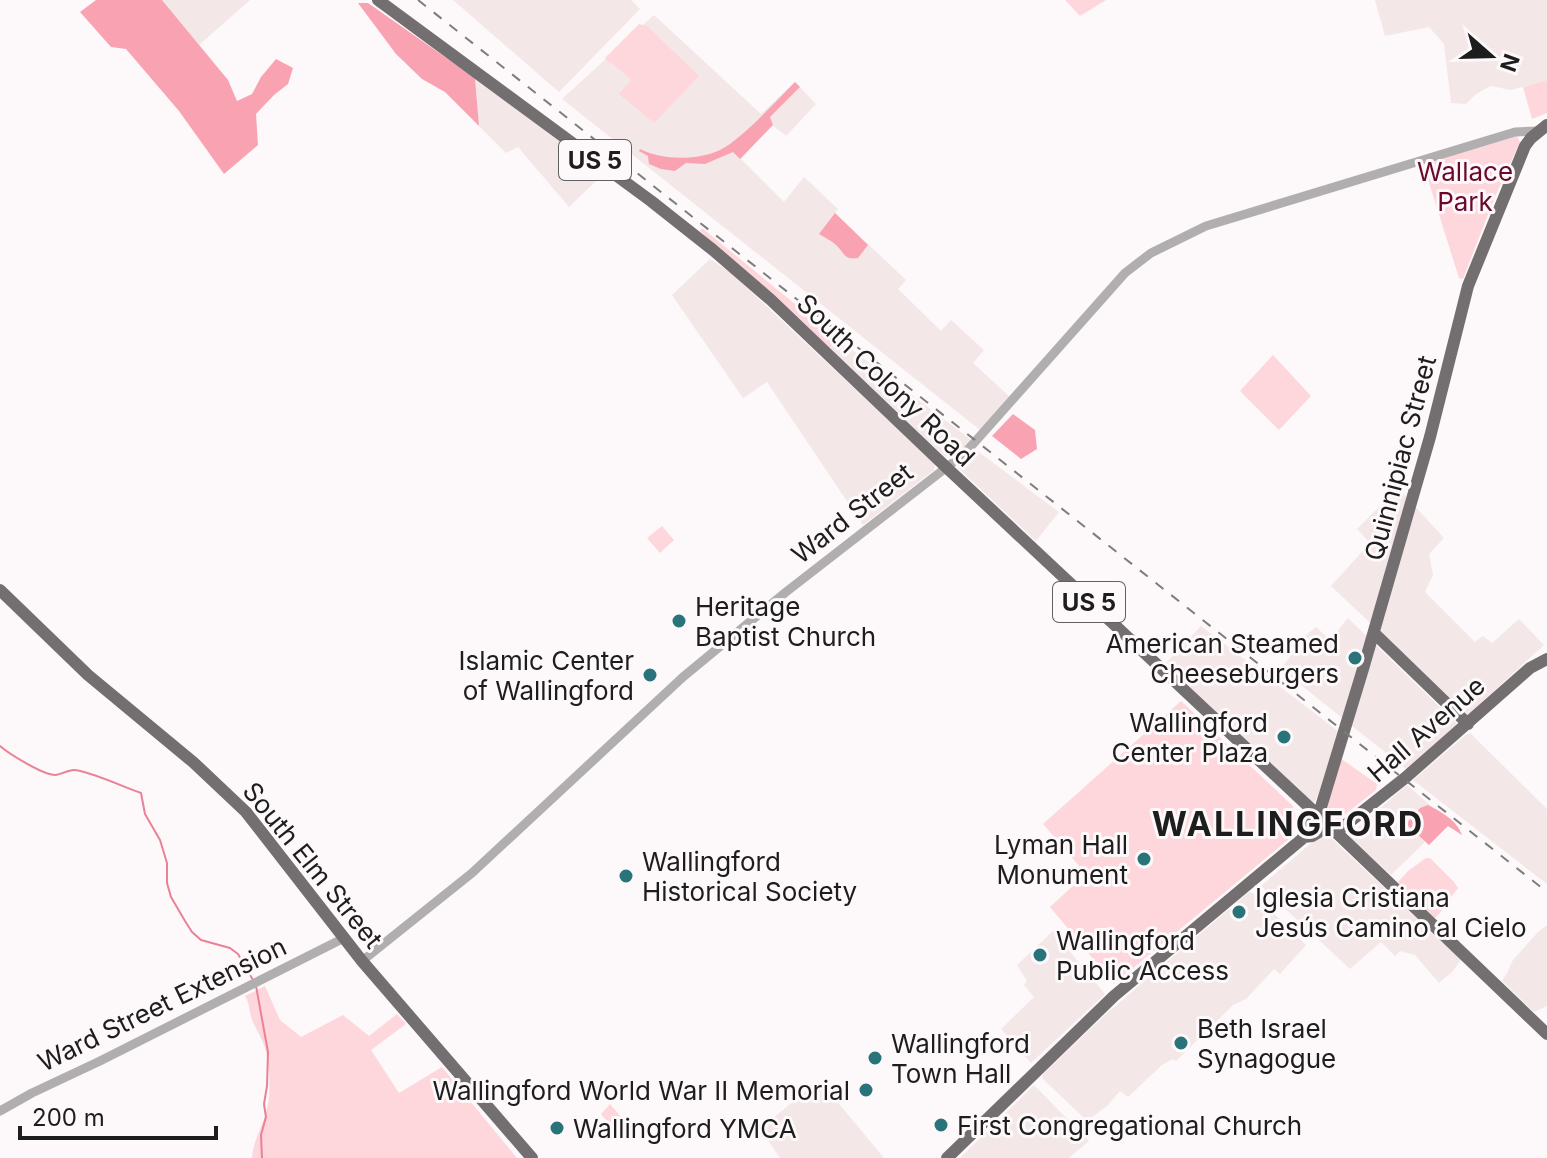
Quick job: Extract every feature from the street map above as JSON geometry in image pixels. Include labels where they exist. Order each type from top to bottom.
[{"type":"main road","name":"South Colony Road","points":[[378,0],[713,250],[793,321],[1332,829]]},
{"type":"main road","name":"Quinnipiac Street","points":[[1304,837],[1317,814],[1374,633],[1437,411],[1468,286],[1525,146],[1542,128]]},
{"type":"main road","name":"South Elm Street","points":[[0,590],[88,675],[233,798],[362,961],[532,1158]]},
{"type":"main road","points":[[1374,633],[1468,724]]},
{"type":"main road","name":"Hall Avenue","points":[[1304,837],[1343,827],[1405,778],[1530,668],[1547,659]]},
{"type":"main road","name":"US 5","points":[[1332,829],[1547,1034]]},
{"type":"main road","points":[[947,1158],[1114,996],[1304,837]]},
{"type":"street","name":"Ward Street","points":[[362,961],[472,873],[683,677],[786,592],[947,468],[977,441],[1125,273],[1151,253],[1206,226],[1515,132],[1542,128]]},
{"type":"street","name":"Ward Street Extension","points":[[0,1111],[344,938]]},
{"type":"shaded area","points":[[96,0],[162,0],[228,80],[237,101],[252,94],[276,59],[293,68],[288,84],[256,114],[258,145],[224,174],[179,111],[126,49],[111,47],[80,12]]},
{"type":"shaded area","points":[[162,0],[250,0],[199,45]]},
{"type":"shaded area","points":[[453,0],[631,0],[640,9],[559,92]]},
{"type":"shaded area","points":[[1375,0],[1547,0],[1547,80],[1511,90],[1491,86],[1466,104],[1451,103],[1444,44],[1429,27],[1385,36]]},
{"type":"shaded area","points":[[358,3],[368,3],[475,78],[479,126],[445,92],[422,79],[396,54]]},
{"type":"shaded area","points":[[654,15],[761,114],[795,82],[816,104],[786,136],[772,125],[741,159],[784,202],[804,177],[838,209],[835,213],[906,280],[898,289],[941,331],[951,320],[984,350],[973,363],[1010,397],[980,430],[562,99]]},
{"type":"shaded area","points":[[475,78],[594,167],[598,179],[569,207],[518,147],[506,153],[479,126]]},
{"type":"shaded area","points":[[795,82],[800,87],[770,117],[773,125],[740,159],[733,152],[705,164],[686,163],[675,171],[649,164],[648,156],[639,151],[679,158],[711,154],[729,145],[748,129]]},
{"type":"shaded area","points":[[835,213],[868,245],[858,258],[847,257],[819,234]]},
{"type":"shaded area","points":[[710,259],[731,273],[935,464],[934,470],[863,525],[767,382],[743,398],[672,295]]},
{"type":"shaded area","points":[[838,339],[971,440],[969,444],[953,457],[944,456],[830,348]]},
{"type":"shaded area","points":[[1013,414],[1035,430],[1037,449],[1021,459],[992,436]]},
{"type":"shaded area","points":[[976,450],[1059,512],[1036,541],[957,467]]},
{"type":"shaded area","points":[[1398,488],[1444,538],[1429,554],[1433,575],[1425,592],[1475,642],[1483,636],[1492,643],[1519,619],[1544,645],[1467,714],[1331,586],[1370,543],[1357,529]]},
{"type":"shaded area","points":[[1348,618],[1457,724],[1406,769],[1281,669],[1305,636],[1316,627],[1330,640]]},
{"type":"shaded area","points":[[1201,626],[1339,732],[1314,803],[1165,664]]},
{"type":"shaded area","points":[[1467,734],[1471,734],[1547,809],[1547,884],[1413,780]]},
{"type":"shaded area","points":[[1407,785],[1432,807],[1428,805],[1406,823],[1425,842],[1391,875],[1348,836]]},
{"type":"shaded area","points":[[1428,805],[1452,821],[1462,835],[1448,826],[1429,845],[1406,824],[1420,808]]},
{"type":"shaded area","points":[[1323,833],[1461,960],[1452,972],[1439,983],[1415,955],[1400,951],[1395,956],[1381,942],[1350,969],[1261,886]]},
{"type":"shaded area","points":[[1249,892],[1306,945],[1280,974],[1274,969],[1246,999],[1233,1005],[1176,1061],[1173,1059],[1162,1065],[1128,1097],[1120,1091],[1108,1105],[1085,1119],[1042,1078],[1043,1074],[1106,1014]]},
{"type":"shaded area","points":[[1547,925],[1547,1006],[1534,1012],[1502,981],[1513,960]]},
{"type":"shaded area","points":[[1053,931],[1105,994],[1031,1063],[1001,1029],[1034,997],[1024,985],[1027,981],[1017,965]]},
{"type":"shaded area","points":[[818,1081],[884,1158],[780,1158],[760,1129]]},
{"type":"shaded area","points":[[1034,1085],[1089,1141],[1069,1158],[960,1158]]},
{"type":"green space","points":[[1065,0],[1106,0],[1080,16]]},
{"type":"green space","points":[[639,24],[647,26],[699,76],[654,123],[619,94],[631,80],[605,58]]},
{"type":"green space","points":[[1547,80],[1547,113],[1532,119],[1523,87]]},
{"type":"green space","name":"Wallace Park","points":[[1517,136],[1520,142],[1463,279],[1459,278],[1425,166]]},
{"type":"green space","points":[[702,228],[838,339],[830,348],[700,231]]},
{"type":"green space","points":[[1273,355],[1311,396],[1279,430],[1240,391]]},
{"type":"green space","points":[[662,526],[674,540],[660,553],[647,538]]},
{"type":"green space","points":[[1181,701],[1293,806],[1295,827],[1289,839],[1114,984],[1050,907],[1086,874],[1043,824]]},
{"type":"green space","points":[[1343,760],[1377,784],[1376,790],[1338,820],[1327,814],[1326,809]]},
{"type":"green space","points":[[1430,858],[1458,888],[1435,918],[1398,882]]},
{"type":"green space","points":[[265,986],[280,1020],[301,1037],[343,1015],[369,1036],[397,1014],[406,1024],[371,1050],[399,1093],[442,1067],[517,1158],[252,1158],[268,1104],[269,1076],[265,1048],[245,996]]},
{"type":"green space","points":[[610,1104],[623,1119],[613,1128],[601,1114]]},
{"type":"waterway","points":[[0,746],[44,772],[56,775],[80,771],[141,793],[145,814],[160,840],[167,863],[171,897],[185,921],[201,940],[230,948],[238,954],[253,980]]},
{"type":"waterway","points":[[256,986],[268,1052],[262,1158]]},
{"type":"railway","points":[[418,0],[1547,892]]},
{"type":"place","name":"Heritage Baptist Church","points":[[679,621]]},
{"type":"place","name":"American Steamed Cheeseburgers","points":[[1355,658]]},
{"type":"place","name":"Islamic Center of Wallingford","points":[[650,675]]},
{"type":"place","name":"Wallingford Center Plaza","points":[[1284,737]]},
{"type":"place","name":"Lyman Hall Monument","points":[[1144,859]]},
{"type":"place","name":"Wallingford Historical Society","points":[[626,876]]},
{"type":"place","name":"Iglesia Cristiana Jesús Camino al Cielo","points":[[1239,912]]},
{"type":"place","name":"Wallingford Public Access","points":[[1040,955]]},
{"type":"place","name":"Beth Israel Synagogue","points":[[1181,1043]]},
{"type":"place","name":"Wallingford Town Hall","points":[[875,1058]]},
{"type":"place","name":"Wallingford World War II Memorial","points":[[866,1090]]},
{"type":"place","name":"First Congregational Church","points":[[941,1125]]},
{"type":"place","name":"Wallingford YMCA","points":[[557,1128]]},
{"type":"district","name":"WALLINGFORD","points":[[1288,823]]}]
